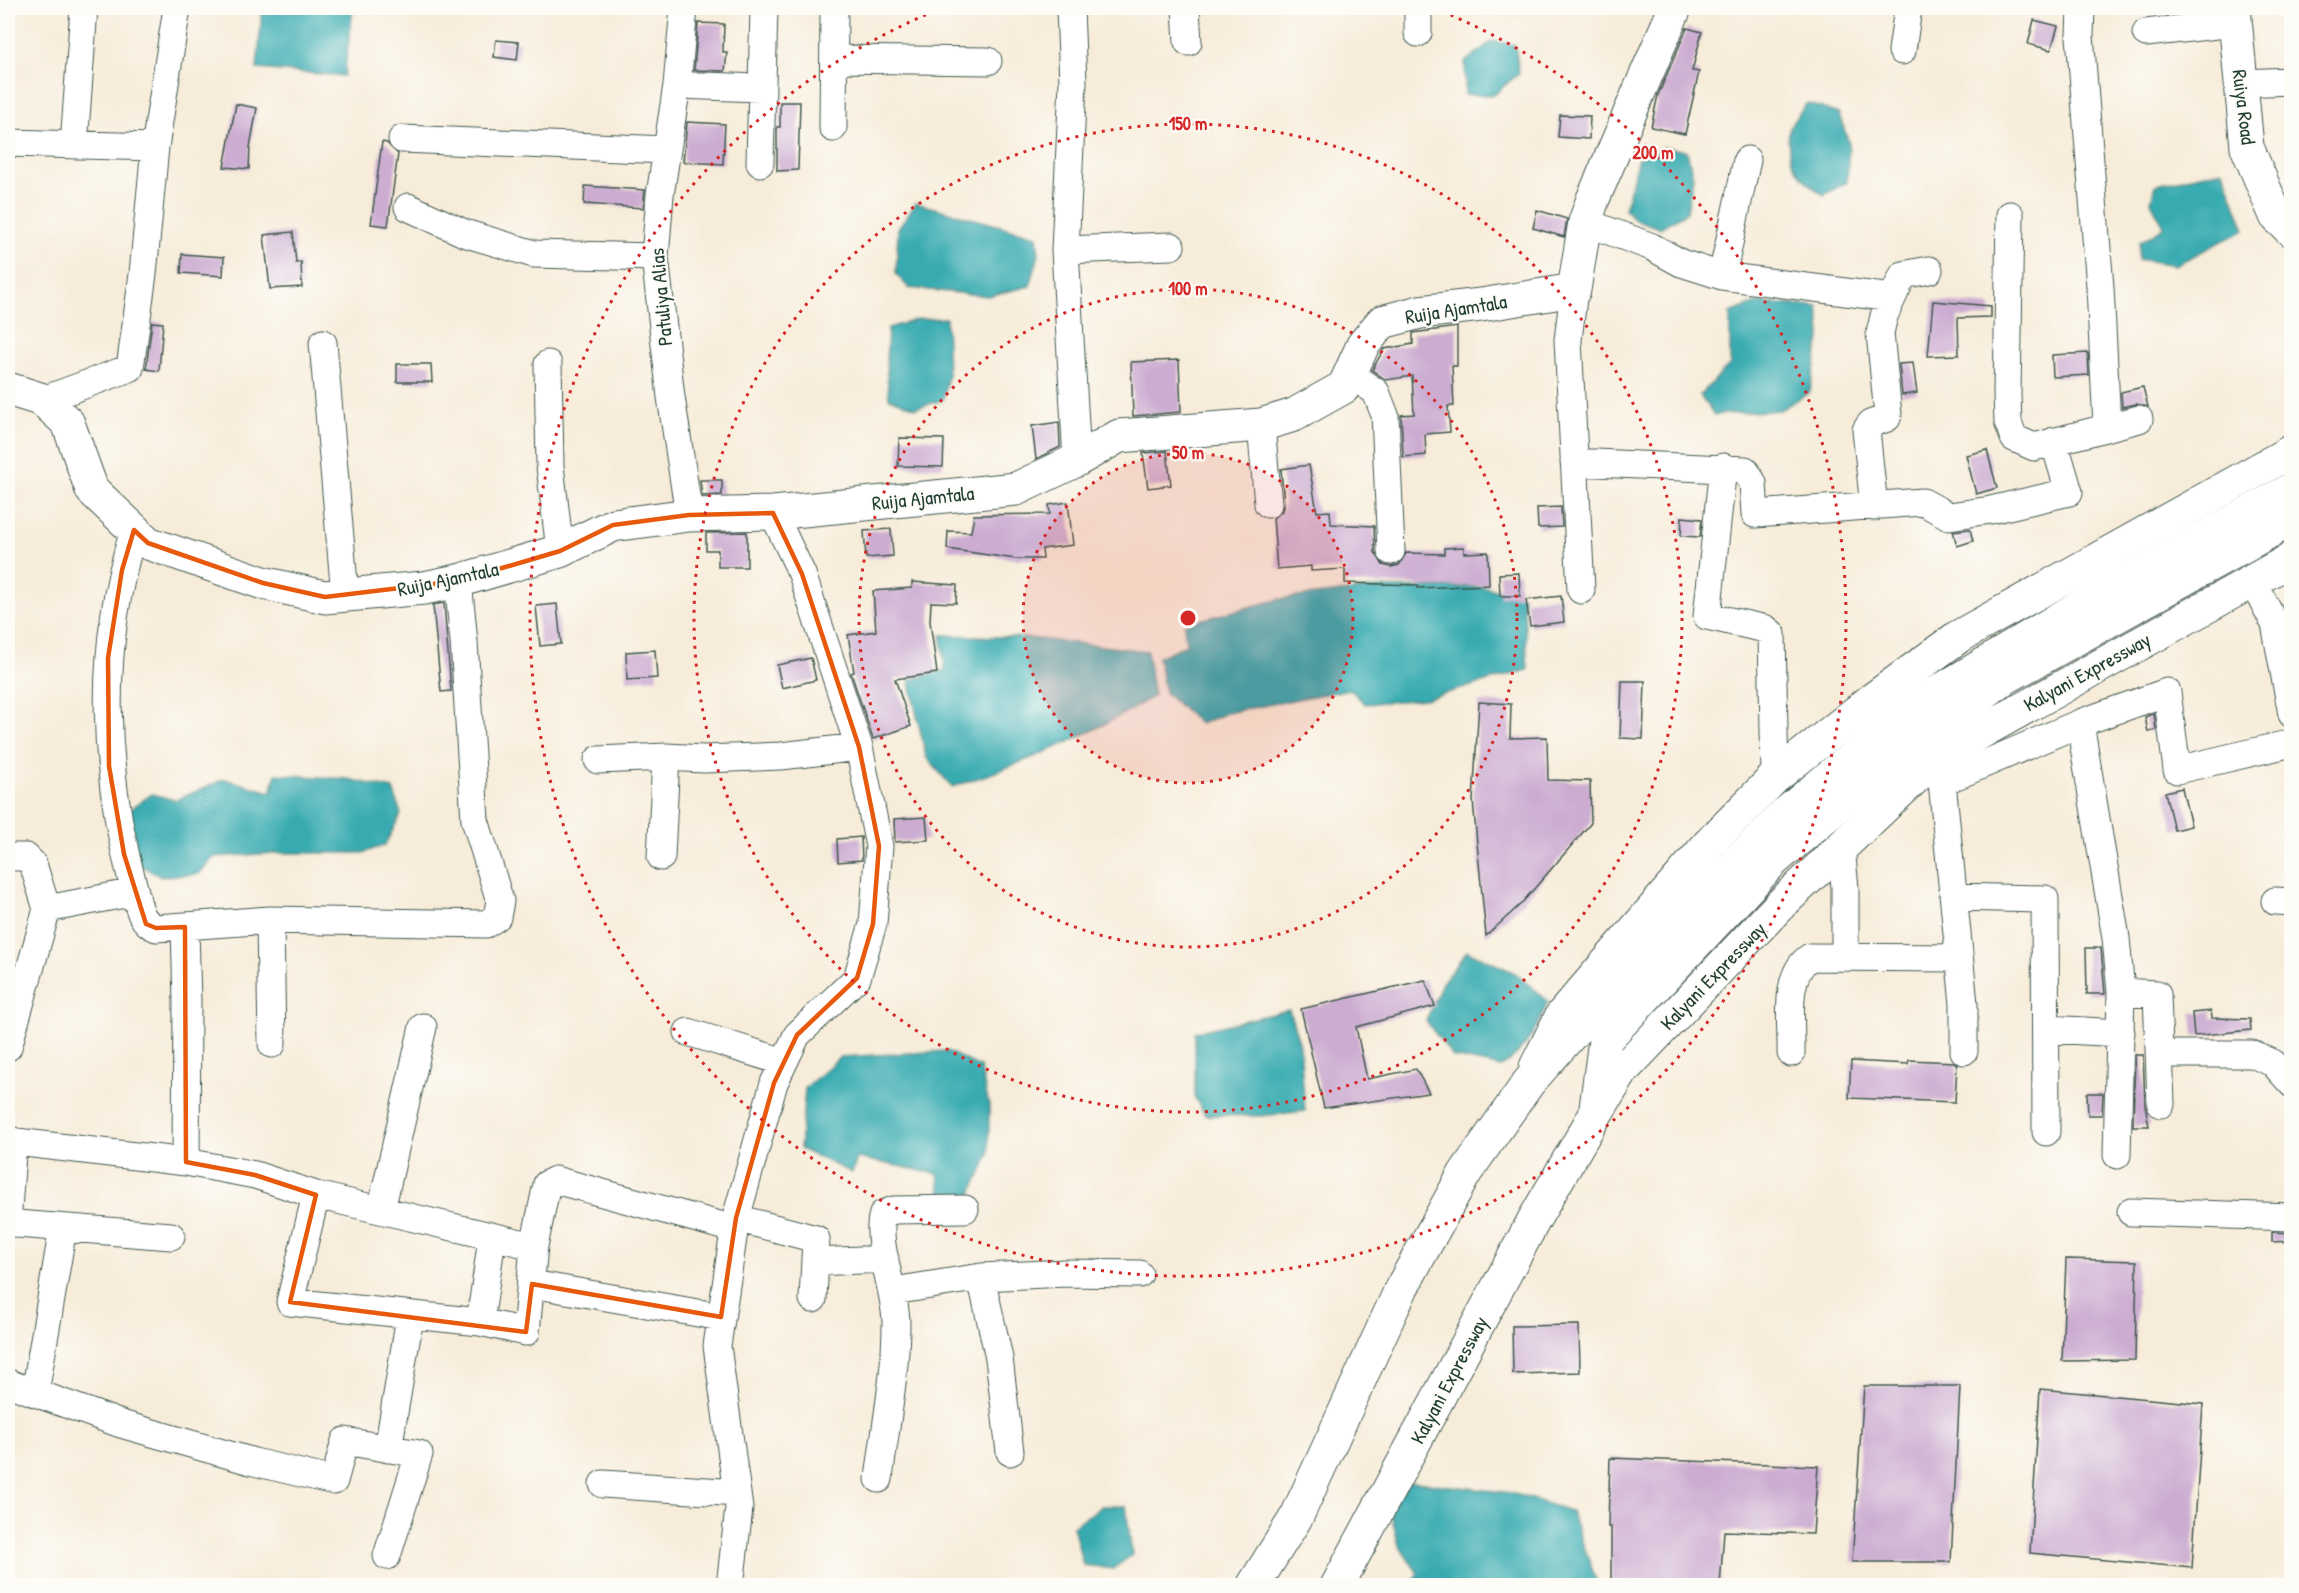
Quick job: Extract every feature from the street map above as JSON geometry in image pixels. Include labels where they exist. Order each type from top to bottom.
[{"type":"main road","points":[[1574,290],[1585,222],[1675,8]]},
{"type":"main road","name":"Ruiya Road","points":[[2234,15],[2247,147],[2276,216],[2292,231]]},
{"type":"main road","name":"Ruija Ajamtala","points":[[8,389],[43,400],[68,423],[93,490],[148,543],[263,583],[326,597],[424,588],[458,580],[560,551],[613,525],[689,515],[773,513],[1016,489],[1077,460],[1119,436],[1261,425],[1294,415],[1344,387],[1363,345],[1382,322],[1420,312],[1574,290]]},
{"type":"main road","points":[[1529,1082],[1562,1015],[1708,844],[1775,777],[1873,699],[1958,637],[2292,451]]},
{"type":"main road","points":[[1253,1586],[1297,1516],[1408,1277],[1465,1173],[1529,1082],[1614,986],[1785,814],[1910,710],[2092,598],[2292,489]]},
{"type":"main road","name":"Kalyani Expressway","points":[[1595,1116],[1605,1040],[1773,861],[1890,761],[2003,679],[2292,519]]},
{"type":"main road","name":"Kalyani Expressway","points":[[1337,1586],[1535,1218],[1622,1071],[1779,906],[1842,846],[1940,769],[2292,559]]},
{"type":"street","points":[[74,145],[84,8]]},
{"type":"street","points":[[43,400],[130,368],[143,274],[155,147],[177,8]]},
{"type":"street","name":"Patuliya Alias","points":[[684,8],[678,85],[660,195],[655,257],[671,397],[689,515]]},
{"type":"street","points":[[760,163],[760,88],[764,8]]},
{"type":"street","points":[[833,128],[834,8]]},
{"type":"street","points":[[1070,8],[1073,83],[1065,250],[1077,460]]},
{"type":"street","points":[[1186,8],[1188,42]]},
{"type":"street","points":[[1902,51],[1908,8]]},
{"type":"street","points":[[2081,8],[2107,426]]},
{"type":"street","points":[[2146,33],[2234,15]]},
{"type":"street","points":[[834,59],[988,61]]},
{"type":"street","points":[[2240,83],[2292,81]]},
{"type":"street","points":[[678,85],[760,88]]},
{"type":"street","points":[[402,139],[667,150]]},
{"type":"street","points":[[8,143],[155,147]]},
{"type":"street","points":[[1722,276],[1747,160]]},
{"type":"street","points":[[408,207],[464,233],[534,254],[655,257]]},
{"type":"street","points":[[2010,215],[2008,422],[2014,438],[2034,447],[2139,419]]},
{"type":"street","points":[[1585,222],[1652,247],[1681,263],[1722,276],[1892,298]]},
{"type":"street","points":[[1065,250],[1171,246]]},
{"type":"street","points":[[1874,507],[1866,430],[1870,424],[1887,418],[1888,414],[1880,333],[1884,316],[1903,275],[1929,270]]},
{"type":"street","points":[[1574,290],[1568,340],[1581,590]]},
{"type":"street","points":[[323,344],[345,595]]},
{"type":"street","points":[[548,364],[550,466],[560,551]]},
{"type":"street","points":[[1350,374],[1376,392],[1385,415],[1391,551]]},
{"type":"street","points":[[1261,425],[1268,504]]},
{"type":"street","points":[[1574,462],[1723,467],[1745,470],[1753,483],[1755,514],[1923,502],[1949,516],[1991,510],[2069,492],[2054,441]]},
{"type":"street","points":[[1723,467],[1707,616],[1766,629],[1772,634],[1775,777]]},
{"type":"street","points":[[730,1586],[739,1508],[717,1346],[735,1224],[774,1083],[797,1035],[858,978],[873,924],[879,846],[859,747],[802,574],[773,513]]},
{"type":"street","points":[[134,530],[122,570],[108,658],[109,766],[124,854],[135,892],[146,924],[156,928],[270,920],[427,921],[474,925],[486,924],[497,917],[500,902],[475,820],[458,580]]},
{"type":"street","points":[[2253,582],[2274,624],[2292,714]]},
{"type":"street","points":[[1964,1051],[1954,897],[1940,769],[2167,692],[2177,770],[2292,743]]},
{"type":"street","points":[[2080,723],[2116,938],[2121,992],[2117,1155]]},
{"type":"street","points":[[598,760],[666,756],[704,759],[781,756],[859,747]]},
{"type":"street","points":[[661,857],[666,756]]},
{"type":"street","points":[[1842,846],[1845,888],[1845,956]]},
{"type":"street","points":[[8,857],[26,857],[33,864],[47,909],[8,1047]]},
{"type":"street","points":[[47,909],[135,892]]},
{"type":"street","points":[[1954,897],[2044,899],[2047,1029],[2046,1132]]},
{"type":"street","points":[[270,920],[272,1044]]},
{"type":"street","points":[[185,927],[186,1162]]},
{"type":"street","points":[[1791,1053],[1793,978],[1801,964],[1810,957],[1959,958]]},
{"type":"street","points":[[2121,992],[2157,994],[2161,1104]]},
{"type":"street","points":[[381,1210],[423,1027]]},
{"type":"street","points":[[2047,1029],[2121,1033]]},
{"type":"street","points":[[688,1032],[784,1062]]},
{"type":"street","points":[[2159,1054],[2252,1054],[2273,1063],[2292,1084]]},
{"type":"street","points":[[8,1209],[10,1141],[186,1162],[255,1175],[316,1195],[534,1246]]},
{"type":"street","points":[[316,1195],[290,1302],[410,1317],[480,1322],[526,1332],[534,1246],[547,1185],[555,1180],[735,1224],[816,1239],[813,1299]]},
{"type":"street","points":[[879,1479],[895,1333],[894,1291],[885,1259],[881,1227],[883,1214],[887,1211],[965,1209]]},
{"type":"street","points":[[2131,1212],[2292,1217]]},
{"type":"street","points":[[8,1216],[17,1224],[171,1236]]},
{"type":"street","points":[[35,1393],[63,1228]]},
{"type":"street","points":[[480,1322],[492,1238]]},
{"type":"street","points":[[815,1262],[885,1259]]},
{"type":"street","points":[[894,1291],[981,1277],[1065,1273],[1139,1274]]},
{"type":"street","points":[[981,1277],[999,1358],[1010,1452]]},
{"type":"street","points":[[532,1284],[721,1317]]},
{"type":"street","points":[[388,1449],[410,1317]]},
{"type":"street","points":[[8,1383],[121,1425],[254,1462],[334,1481],[345,1441],[419,1454],[387,1556]]},
{"type":"street","points":[[603,1484],[737,1493]]},
{"type":"highlighted area","points":[[773,513],[802,574],[859,747],[879,846],[873,924],[857,978],[797,1035],[774,1083],[736,1218],[721,1317],[532,1284],[526,1332],[290,1302],[316,1195],[255,1175],[186,1162],[185,927],[156,928],[146,924],[124,854],[109,766],[108,658],[122,570],[134,530],[148,543],[263,583],[325,597],[458,581],[560,551],[613,525],[689,515]]},
{"type":"water","points":[[262,8],[353,10],[344,76],[257,69]]},
{"type":"water","points":[[1492,41],[1515,45],[1519,73],[1494,95],[1465,95],[1465,62]]},
{"type":"water","points":[[1807,103],[1839,114],[1849,143],[1847,182],[1824,195],[1801,176],[1789,152],[1790,128]]},
{"type":"water","points":[[1664,147],[1687,151],[1693,177],[1687,212],[1660,228],[1635,220],[1625,209],[1638,158]]},
{"type":"water","points":[[2223,170],[2245,230],[2175,265],[2138,259],[2140,242],[2164,227],[2151,202],[2156,185]]},
{"type":"water","points":[[916,203],[1037,236],[1039,255],[1030,286],[988,296],[909,288],[896,274],[898,228]]},
{"type":"water","points":[[1756,303],[1818,306],[1821,333],[1810,392],[1780,410],[1714,415],[1700,395],[1730,364],[1730,313]]},
{"type":"water","points":[[946,318],[948,375],[943,400],[916,408],[889,398],[886,361],[888,328],[918,319]]},
{"type":"water","points":[[1484,587],[1523,596],[1528,670],[1425,699],[1365,704],[1350,689],[1226,713],[1200,724],[1165,693],[1158,657],[1186,645],[1184,624],[1280,599],[1377,588]]},
{"type":"water","points":[[941,635],[1031,638],[1147,651],[1154,696],[1056,748],[952,787],[926,757],[909,680],[945,670]]},
{"type":"water","points":[[276,774],[348,779],[393,789],[401,814],[385,845],[363,853],[277,853],[214,857],[199,874],[161,877],[121,854],[129,810],[152,794],[176,800],[224,779],[271,792]]},
{"type":"water","points":[[1467,951],[1515,973],[1548,1001],[1530,1038],[1501,1067],[1453,1057],[1426,1021],[1442,983]]},
{"type":"water","points":[[1289,1010],[1300,1045],[1305,1111],[1262,1116],[1205,1115],[1195,1098],[1195,1032]]},
{"type":"water","points":[[947,1051],[980,1067],[989,1104],[989,1154],[971,1195],[940,1192],[938,1174],[857,1158],[852,1173],[800,1149],[805,1088],[840,1057]]},
{"type":"water","points":[[1407,1481],[1512,1493],[1571,1511],[1598,1585],[1412,1585],[1418,1573],[1399,1546],[1390,1511]]},
{"type":"water","points":[[1102,1506],[1126,1506],[1132,1555],[1113,1569],[1083,1565],[1073,1526]]},
{"type":"building","points":[[2034,20],[2058,26],[2051,50],[2028,44]]},
{"type":"building","points":[[698,23],[724,24],[723,52],[727,52],[725,71],[694,70]]},
{"type":"building","points":[[1687,28],[1702,32],[1692,71],[1699,72],[1685,134],[1651,127],[1658,95]]},
{"type":"building","points":[[496,40],[519,42],[517,60],[494,57]]},
{"type":"building","points":[[780,102],[800,102],[798,170],[777,171],[777,127],[780,127]]},
{"type":"building","points":[[236,104],[257,108],[250,147],[249,169],[224,167]]},
{"type":"building","points":[[1560,115],[1590,116],[1589,139],[1558,137]]},
{"type":"building","points":[[687,122],[725,124],[723,164],[683,162]]},
{"type":"building","points":[[382,142],[387,143],[398,154],[388,226],[371,224]]},
{"type":"building","points":[[585,186],[645,190],[643,208],[584,204]]},
{"type":"building","points":[[1537,210],[1567,219],[1564,237],[1533,228]]},
{"type":"building","points":[[293,232],[296,263],[301,262],[302,287],[270,289],[264,235]]},
{"type":"building","points":[[182,254],[224,257],[223,276],[181,273]]},
{"type":"building","points":[[1933,301],[1991,306],[1991,317],[1958,318],[1959,355],[1928,356]]},
{"type":"building","points":[[152,322],[163,323],[159,371],[146,369]]},
{"type":"building","points":[[1457,327],[1457,366],[1452,366],[1454,406],[1448,406],[1450,432],[1425,434],[1426,455],[1403,457],[1401,415],[1414,414],[1412,376],[1386,380],[1372,370],[1384,349],[1413,344],[1413,333]]},
{"type":"building","points":[[2088,353],[2089,375],[2053,377],[2052,355]]},
{"type":"building","points":[[1179,360],[1181,412],[1133,416],[1131,362]]},
{"type":"building","points":[[1913,363],[1917,393],[1902,395],[1899,364]]},
{"type":"building","points":[[397,364],[431,364],[432,382],[397,382]]},
{"type":"building","points":[[2143,387],[2148,407],[2136,404],[2122,407],[2121,392]]},
{"type":"building","points":[[1059,422],[1060,447],[1036,459],[1032,426]]},
{"type":"building","points":[[899,438],[944,439],[943,467],[898,466]]},
{"type":"building","points":[[1987,450],[1997,488],[1976,494],[1966,455]]},
{"type":"building","points":[[1167,451],[1171,485],[1148,488],[1143,453]]},
{"type":"building","points":[[1309,465],[1317,512],[1330,511],[1331,524],[1374,526],[1375,552],[1383,565],[1391,567],[1399,565],[1406,553],[1444,554],[1444,548],[1464,547],[1464,553],[1488,552],[1489,585],[1418,588],[1418,585],[1345,583],[1345,569],[1311,571],[1311,566],[1277,569],[1273,518],[1282,511],[1284,503],[1281,469]]},
{"type":"building","points":[[700,480],[722,480],[722,495],[702,496]]},
{"type":"building","points":[[1068,502],[1073,545],[1042,549],[1043,559],[1016,559],[947,549],[948,531],[971,532],[974,515],[1050,514],[1049,505]]},
{"type":"building","points":[[1561,507],[1562,527],[1538,528],[1537,508]]},
{"type":"building","points":[[1682,517],[1702,519],[1700,537],[1681,536]]},
{"type":"building","points":[[891,529],[893,556],[866,558],[864,531]]},
{"type":"building","points":[[1970,529],[1973,541],[1957,546],[1953,531]]},
{"type":"building","points":[[747,532],[747,567],[718,567],[718,550],[706,550],[706,533]]},
{"type":"building","points":[[1519,573],[1520,596],[1500,596],[1499,574]]},
{"type":"building","points":[[912,582],[957,585],[956,603],[931,602],[930,621],[937,673],[895,679],[911,726],[873,739],[851,673],[854,672],[848,635],[876,631],[873,591],[912,588]]},
{"type":"building","points":[[1561,596],[1564,622],[1530,626],[1526,600]]},
{"type":"building","points":[[444,603],[451,691],[441,692],[433,605]]},
{"type":"building","points":[[557,604],[561,644],[540,646],[536,606]]},
{"type":"building","points":[[655,650],[657,678],[627,680],[626,652]]},
{"type":"building","points":[[811,658],[816,680],[782,688],[777,665]]},
{"type":"building","points":[[1622,681],[1645,681],[1643,739],[1620,738]]},
{"type":"building","points":[[1479,702],[1511,704],[1510,738],[1547,737],[1548,780],[1590,781],[1591,823],[1521,904],[1486,936],[1473,801]]},
{"type":"building","points":[[2154,713],[2156,730],[2148,732],[2145,717]]},
{"type":"building","points":[[2182,788],[2191,826],[2174,830],[2165,792]]},
{"type":"building","points":[[926,817],[928,840],[895,842],[894,819]]},
{"type":"building","points":[[861,837],[862,860],[838,862],[837,839]]},
{"type":"building","points":[[2086,948],[2101,948],[2105,994],[2087,994]]},
{"type":"building","points":[[1425,980],[1435,1006],[1356,1027],[1367,1079],[1416,1069],[1429,1093],[1324,1108],[1301,1009]]},
{"type":"building","points":[[2211,1011],[2212,1018],[2250,1019],[2251,1030],[2194,1036],[2192,1013]]},
{"type":"building","points":[[2135,1055],[2143,1055],[2145,1105],[2149,1126],[2133,1126]]},
{"type":"building","points":[[1909,1060],[1954,1062],[1957,1065],[1955,1102],[1849,1098],[1851,1061],[1908,1064]]},
{"type":"building","points":[[2087,1093],[2103,1093],[2102,1115],[2088,1115]]},
{"type":"building","points":[[2272,1232],[2292,1233],[2292,1241],[2272,1242]]},
{"type":"building","points":[[2066,1259],[2137,1261],[2135,1360],[2062,1361]]},
{"type":"building","points":[[1579,1325],[1580,1372],[1513,1374],[1512,1326]]},
{"type":"building","points":[[1864,1386],[1960,1386],[1951,1562],[1852,1562]]},
{"type":"building","points":[[2040,1389],[2203,1404],[2192,1568],[2030,1553]]},
{"type":"building","points":[[1610,1458],[1818,1466],[1813,1534],[1724,1531],[1720,1586],[1611,1581],[1611,1527],[1608,1527]]}]
